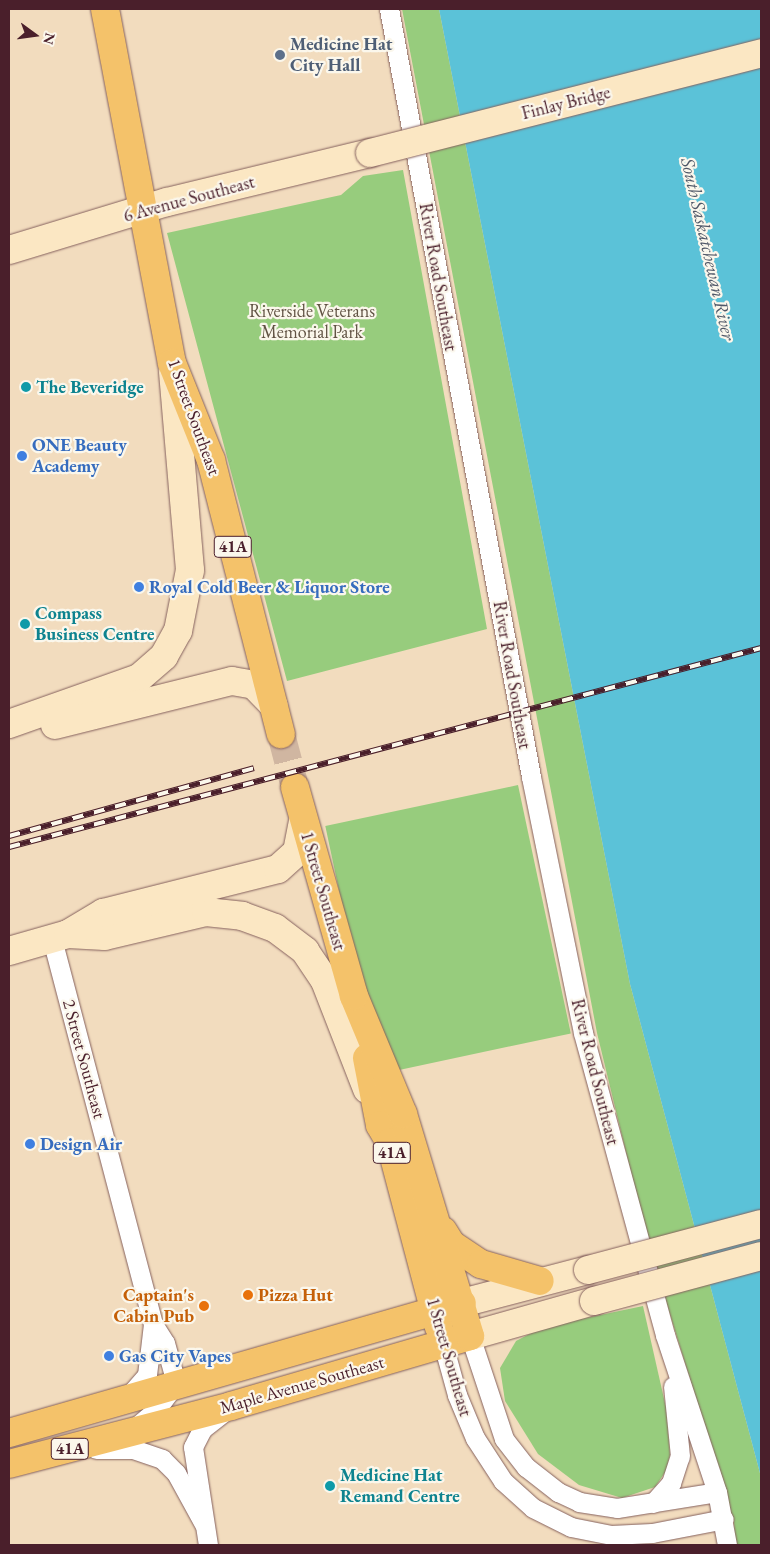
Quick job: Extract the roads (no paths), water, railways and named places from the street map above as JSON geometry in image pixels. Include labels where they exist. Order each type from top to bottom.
[{"type":"main road","name":"1 Street Southeast","points":[[105,9],[141,212],[172,363],[211,460],[281,734]]},
{"type":"main road","name":"1 Street Southeast","points":[[295,787],[354,996],[380,1125],[390,1142],[443,1344]]},
{"type":"main road","name":"1 Street Southeast","points":[[354,996],[384,1060],[439,1225],[470,1336]]},
{"type":"main road","points":[[439,1225],[451,1244],[480,1264],[540,1281]]},
{"type":"main road","name":"Maple Avenue Southeast","points":[[9,1433],[102,1409],[176,1383],[462,1303]]},
{"type":"main road","name":"Maple Avenue Southeast","points":[[9,1464],[67,1450],[131,1430],[231,1406],[470,1336]]},
{"type":"street","name":"River Road Southeast","points":[[389,9],[531,777],[583,1033],[665,1335],[717,1492],[724,1519],[727,1545]]},
{"type":"street","name":"Finlay Bridge","points":[[370,153],[761,53]]},
{"type":"street","name":"6 Avenue Southeast","points":[[9,250],[141,212],[370,153]]},
{"type":"street","points":[[9,724],[139,678],[164,656],[178,631],[190,570],[172,363]]},
{"type":"street","points":[[9,730],[38,729],[226,681],[254,685],[273,705]]},
{"type":"street","points":[[9,951],[60,937],[103,913],[278,869],[297,852],[303,820]]},
{"type":"street","points":[[60,937],[104,936],[206,912],[242,916],[275,928],[305,951],[325,981],[380,1125]]},
{"type":"street","name":"2 Street Southeast","points":[[60,937],[153,1324],[165,1343],[176,1383]]},
{"type":"street","name":"Maple Avenue Southeast","points":[[462,1303],[761,1224]]},
{"type":"street","name":"Maple Avenue Southeast","points":[[470,1336],[761,1256]]},
{"type":"street","name":"2 Street Southeast","points":[[102,1409],[125,1399],[146,1375],[153,1324]]},
{"type":"street","name":"River Road Southeast","points":[[653,1503],[671,1483],[680,1456],[665,1335]]},
{"type":"street","name":"1 Street Southeast","points":[[470,1336],[504,1439],[540,1480],[579,1502],[598,1507],[653,1503],[717,1492]]},
{"type":"street","name":"1 Street Southeast","points":[[443,1344],[456,1395],[485,1456],[533,1508],[571,1527],[611,1535],[652,1533],[724,1519]]},
{"type":"street","points":[[131,1430],[155,1411],[176,1383]]},
{"type":"street","points":[[208,1545],[193,1447],[202,1428],[231,1406]]},
{"type":"street","points":[[67,1450],[133,1449],[162,1458],[176,1473],[204,1524]]},
{"type":"water","name":"South Saskatchewan River","points":[[439,9],[761,9],[761,1477],[630,984]]},
{"type":"tunnel","points":[[281,734],[295,787]]},
{"type":"railway","points":[[9,847],[761,648]]},
{"type":"railway","points":[[9,836],[254,768]]},
{"type":"place","name":"Medicine Hat City Hall","points":[[280,55]]},
{"type":"place","name":"The Beveridge","points":[[26,387]]},
{"type":"place","name":"ONE Beauty Academy","points":[[22,456]]},
{"type":"place","name":"Royal Cold Beer & Liquor Store","points":[[139,587]]},
{"type":"place","name":"Compass Business Centre","points":[[25,624]]},
{"type":"place","name":"Design Air","points":[[30,1144]]},
{"type":"place","name":"Pizza Hut","points":[[248,1295]]},
{"type":"place","name":"Captain's Cabin Pub","points":[[204,1306]]},
{"type":"place","name":"Gas City Vapes","points":[[109,1356]]},
{"type":"place","name":"Medicine Hat Remand Centre","points":[[330,1486]]},
{"type":"park label","name":"Riverside Veterans Memorial Park","points":[[312,322]]}]
